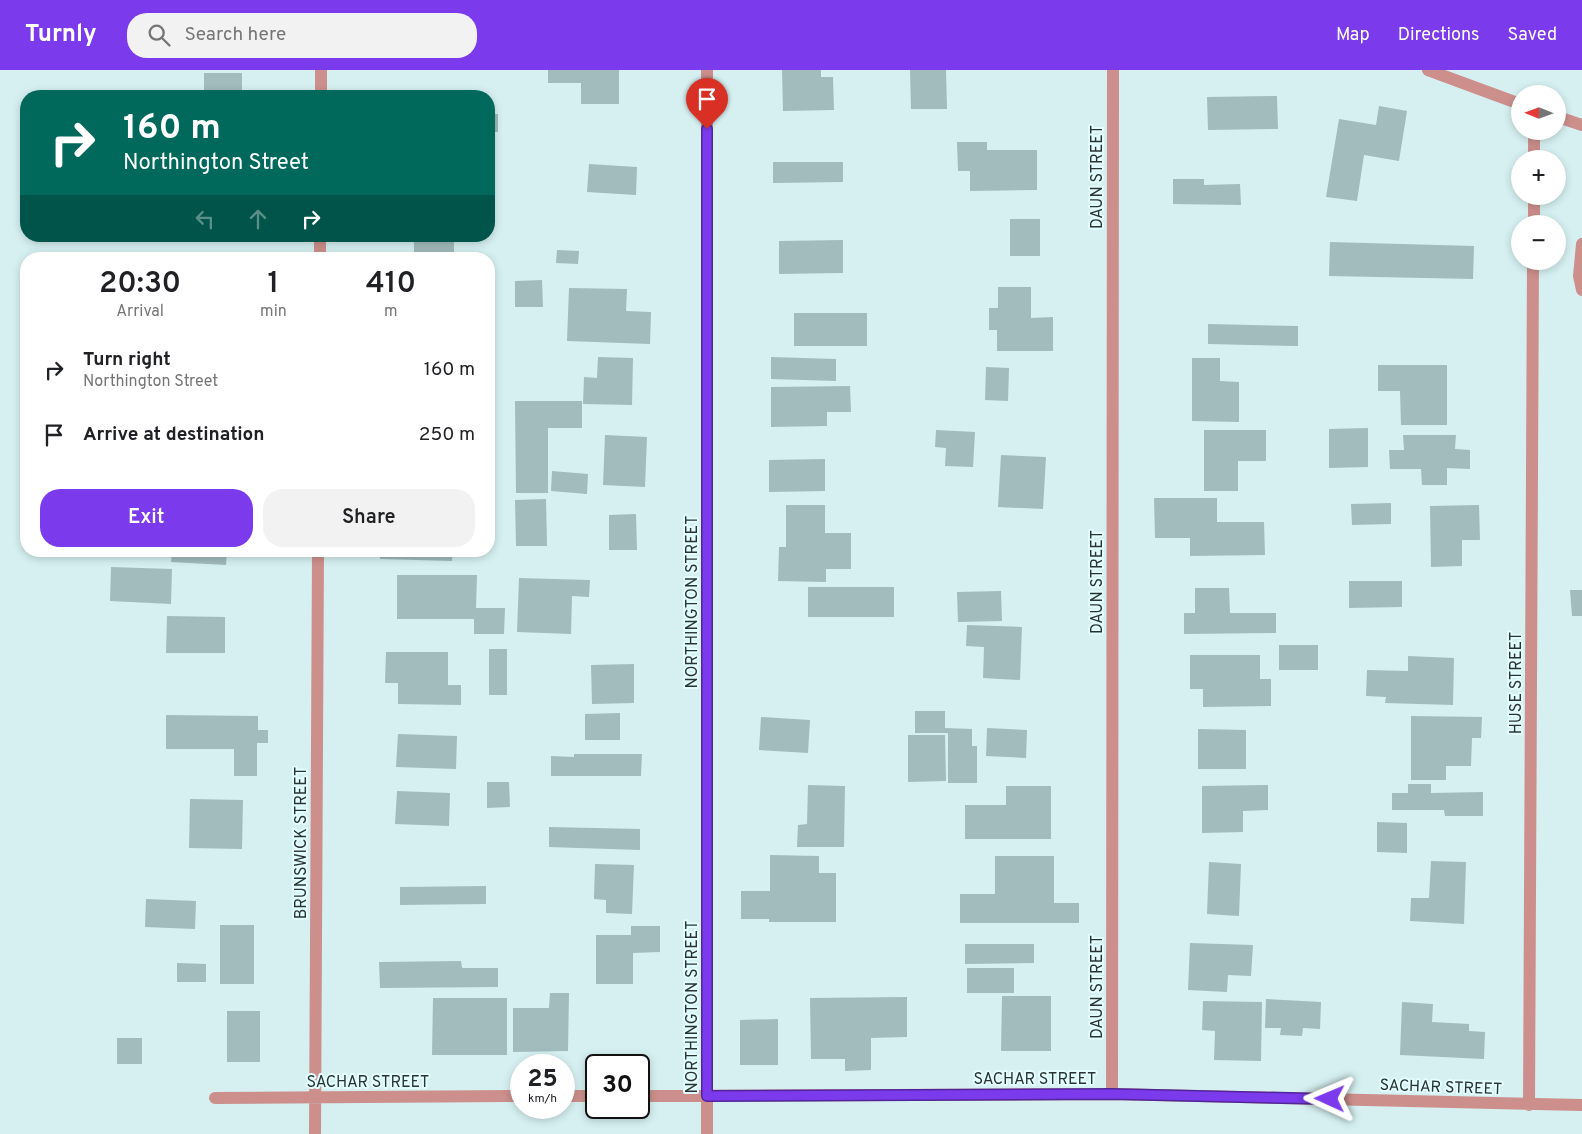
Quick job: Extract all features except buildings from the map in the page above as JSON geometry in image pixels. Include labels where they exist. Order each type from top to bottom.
[{"type":"street","points":[[321,70],[321,90]]},
{"type":"street","name":"NORTHINGTON STREET","points":[[707,70],[707,1134]]},
{"type":"street","name":"DAUN STREET","points":[[1112,1094],[1113,70]]},
{"type":"street","points":[[1428,70],[1511,101]]},
{"type":"street","points":[[1566,120],[1582,125]]},
{"type":"street","points":[[1582,244],[1579,276],[1582,290]]},
{"type":"street","name":"HUSE STREET","points":[[1528,1105],[1533,270]]},
{"type":"street","name":"BRUNSWICK STREET","points":[[315,1134],[318,557]]},
{"type":"street","name":"SACHAR STREET","points":[[650,1096],[1112,1094],[1582,1105]]},
{"type":"street","name":"SACHAR STREET","points":[[215,1098],[510,1096]]},
{"type":"route","points":[[707,129],[707,1096],[1112,1094],[1330,1099]]}]
